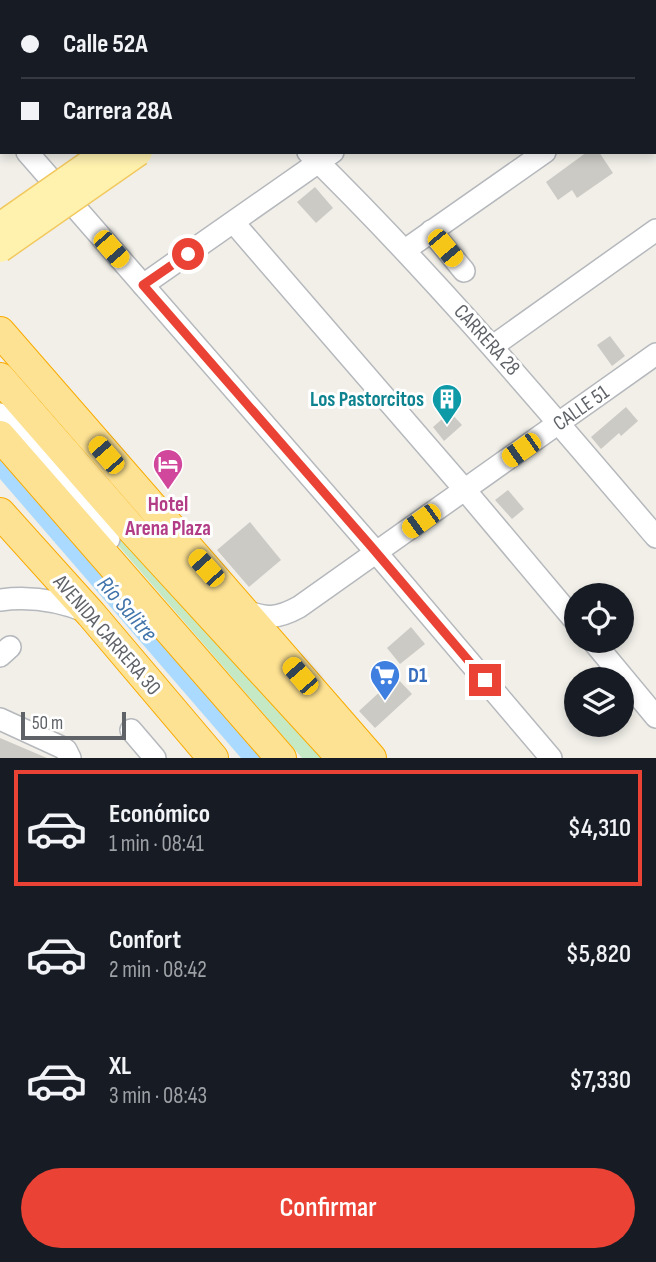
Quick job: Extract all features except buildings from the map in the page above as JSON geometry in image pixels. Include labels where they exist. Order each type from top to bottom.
[{"type":"highway","points":[[0,332],[371,758]]},
{"type":"highway","points":[[0,378],[129,526],[342,758]]},
{"type":"highway","points":[[0,436],[281,758]]},
{"type":"highway","name":"AVENIDA CARRERA 30","points":[[0,513],[91,614],[213,758]]},
{"type":"main road","points":[[0,226],[103,154]]},
{"type":"main road","points":[[0,249],[136,154]]},
{"type":"street","points":[[29,154],[551,758]]},
{"type":"street","points":[[405,250],[540,154]]},
{"type":"street","points":[[143,285],[234,223],[320,156]]},
{"type":"street","name":"CARRERA 28","points":[[320,156],[493,346],[656,537]]},
{"type":"street","points":[[234,223],[564,608]]},
{"type":"street","points":[[493,346],[656,230]]},
{"type":"street","points":[[431,231],[464,271]]},
{"type":"street","name":"CALLE 51","points":[[243,610],[268,617],[299,607],[654,360]]},
{"type":"street","points":[[0,393],[330,758]]},
{"type":"street","points":[[0,414],[297,758]]},
{"type":"street","points":[[0,600],[34,598],[53,601],[91,614]]},
{"type":"street","name":"CALLE 51","points":[[283,656],[284,635],[299,607]]},
{"type":"street","points":[[603,653],[656,717]]},
{"type":"street","points":[[0,719],[61,747],[70,758]]},
{"type":"green space","points":[[61,467],[326,758],[302,758],[116,543]]},
{"type":"water","name":"Río Salitre","points":[[0,447],[265,758],[241,758],[0,479]]},
{"type":"place","name":"Los Pastorcitos","points":[[447,426]]},
{"type":"place","name":"Hotel Arena Plaza","points":[[168,491]]},
{"type":"place","name":"D1","points":[[385,702]]},
{"type":"route","points":[[188,254],[143,285],[485,680]]}]
